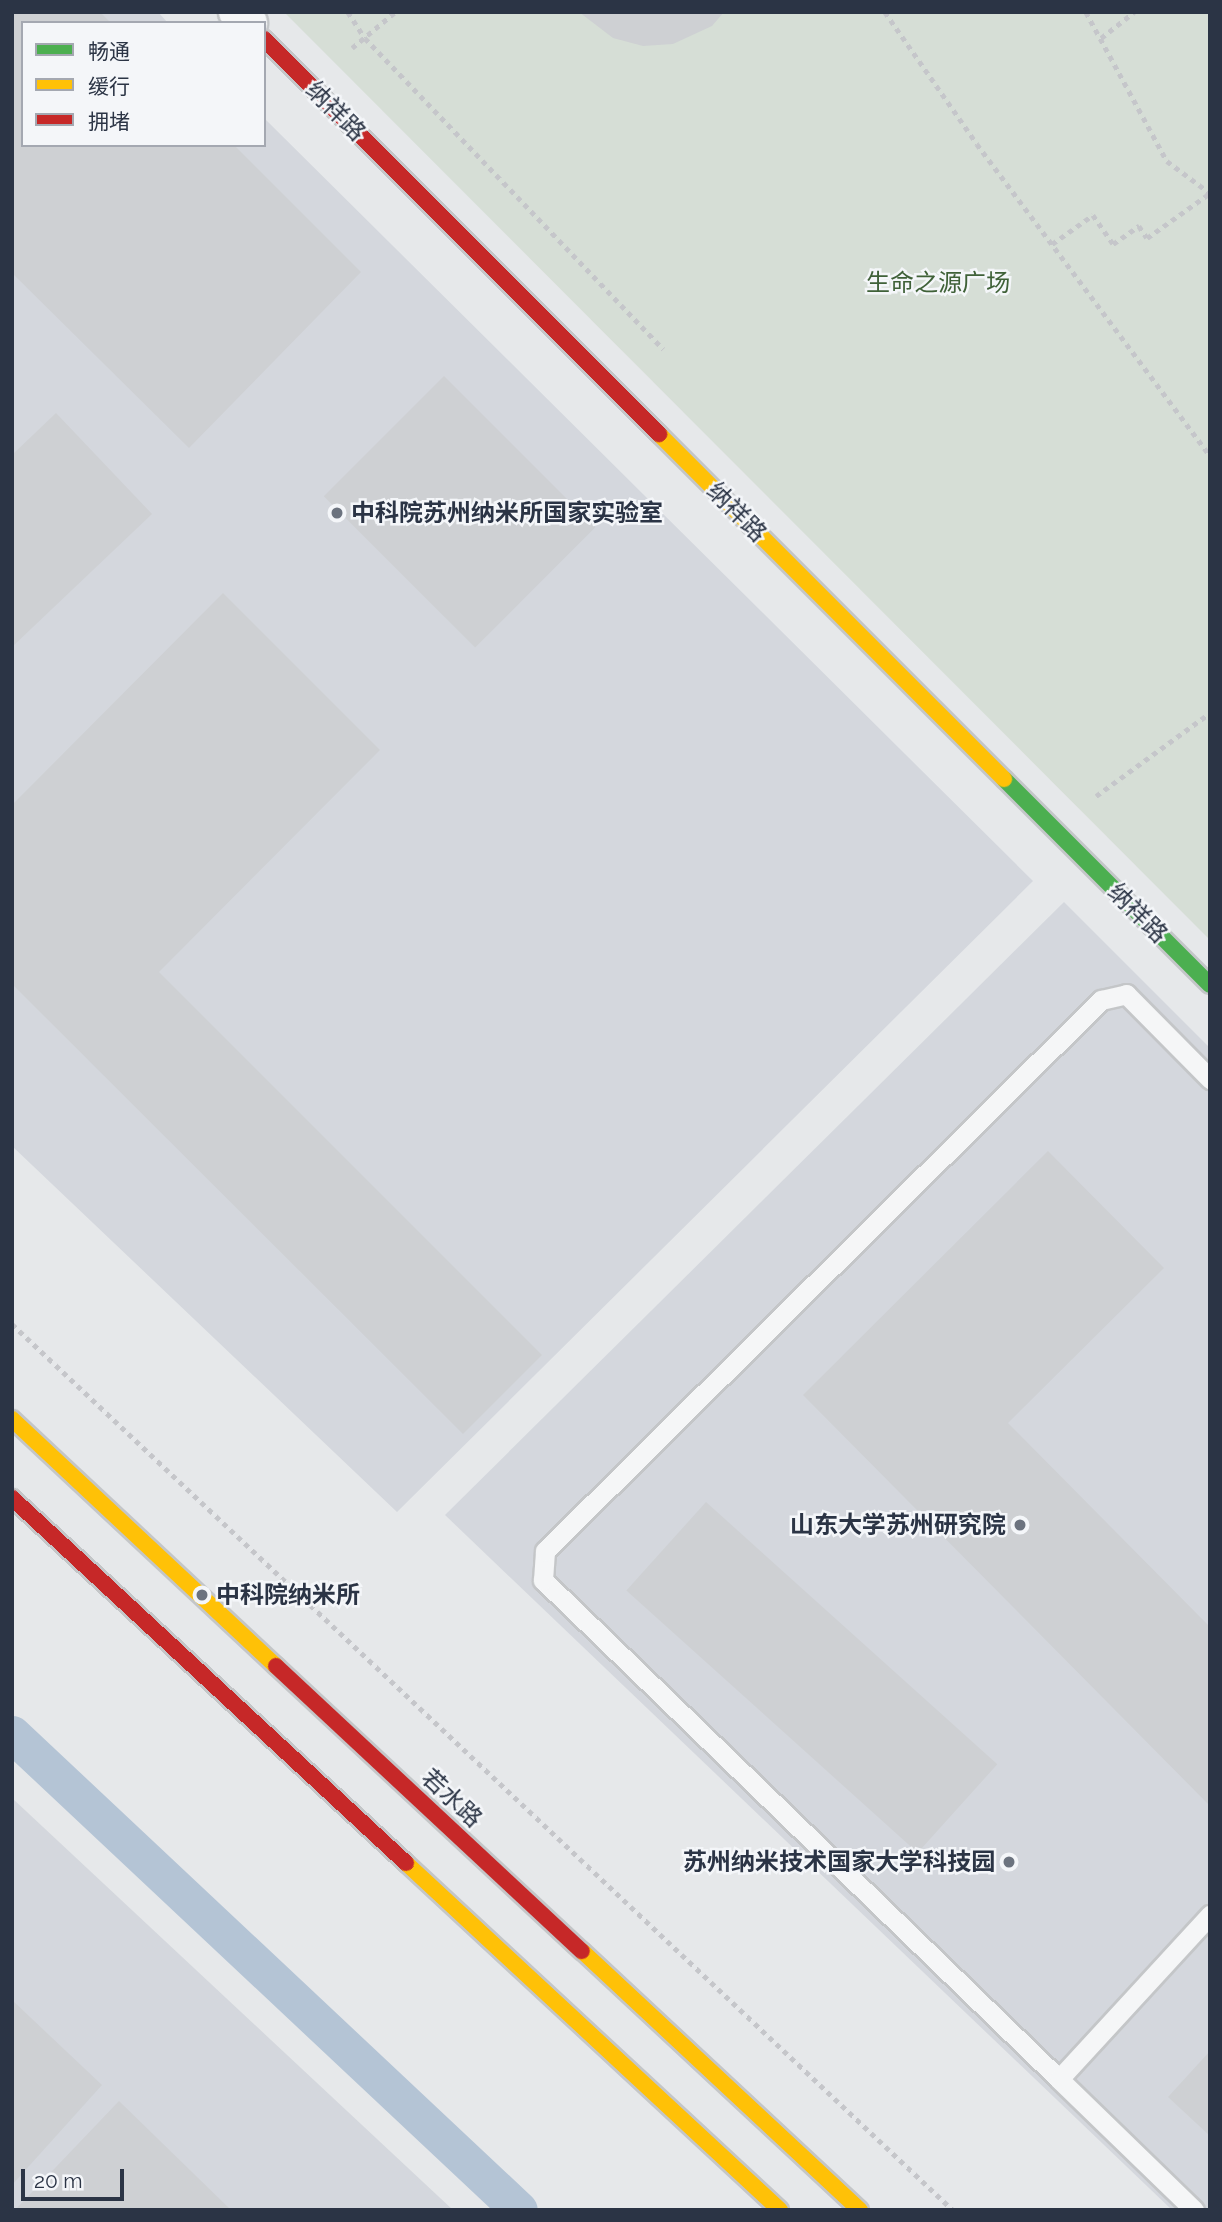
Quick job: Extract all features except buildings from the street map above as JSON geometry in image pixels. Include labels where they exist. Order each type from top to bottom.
[{"type":"main road","name":"纳祥路","points":[[266,41],[1210,985]]},
{"type":"main road","name":"若水路","points":[[12,1419],[860,2210]]},
{"type":"main road","points":[[12,1498],[780,2210]]},
{"type":"lane","points":[[1194,2210],[543,1580],[545,1551],[1101,1000],[1126,994],[1210,1079]]},
{"type":"lane","points":[[1059,2079],[1210,1914]]},
{"type":"path","points":[[348,12],[365,38],[663,349]]},
{"type":"path","points":[[352,48],[395,12]]},
{"type":"path","points":[[885,12],[1052,244],[1210,455]]},
{"type":"path","points":[[1052,244],[1093,215],[1113,244],[1139,226],[1147,238],[1210,193],[1167,161],[1086,12]]},
{"type":"path","points":[[1101,38],[1134,12]]},
{"type":"path","points":[[1096,796],[1210,713]]},
{"type":"path","points":[[12,1324],[953,2210]]},
{"type":"shaded area","name":"中科院苏州纳米所国家实验室","points":[[12,12],[158,12],[166,21],[21,21],[21,147],[266,147],[266,120],[1033,881],[397,1512],[12,1146]]},
{"type":"shaded area","name":"苏州纳米技术国家大学科技园","points":[[1064,902],[1210,1048],[1210,2210],[1172,2210],[445,1515]]},
{"type":"shaded area","points":[[12,1798],[453,2210],[12,2210]]},
{"type":"green space","name":"生命之源广场","points":[[284,12],[1210,12],[1210,940]]},
{"type":"waterway","points":[[12,1734],[519,2210]]},
{"type":"traffic: fast","points":[[1004,779],[1210,985]]},
{"type":"traffic: slow","points":[[659,434],[1004,779]]},
{"type":"traffic: slow","points":[[12,1419],[276,1666]]},
{"type":"traffic: slow","points":[[406,1863],[780,2210]]},
{"type":"traffic: slow","points":[[582,1951],[860,2210]]},
{"type":"traffic: jam","points":[[266,41],[659,434]]},
{"type":"traffic: jam","points":[[12,1498],[406,1863]]},
{"type":"traffic: jam","points":[[276,1666],[582,1951]]},
{"type":"place","name":"中科院苏州纳米所国家实验室","points":[[337,513]]},
{"type":"place","name":"山东大学苏州研究院","points":[[1020,1525]]},
{"type":"place","name":"中科院纳米所","points":[[202,1595]]},
{"type":"place","name":"苏州纳米技术国家大学科技园","points":[[1009,1862]]}]
